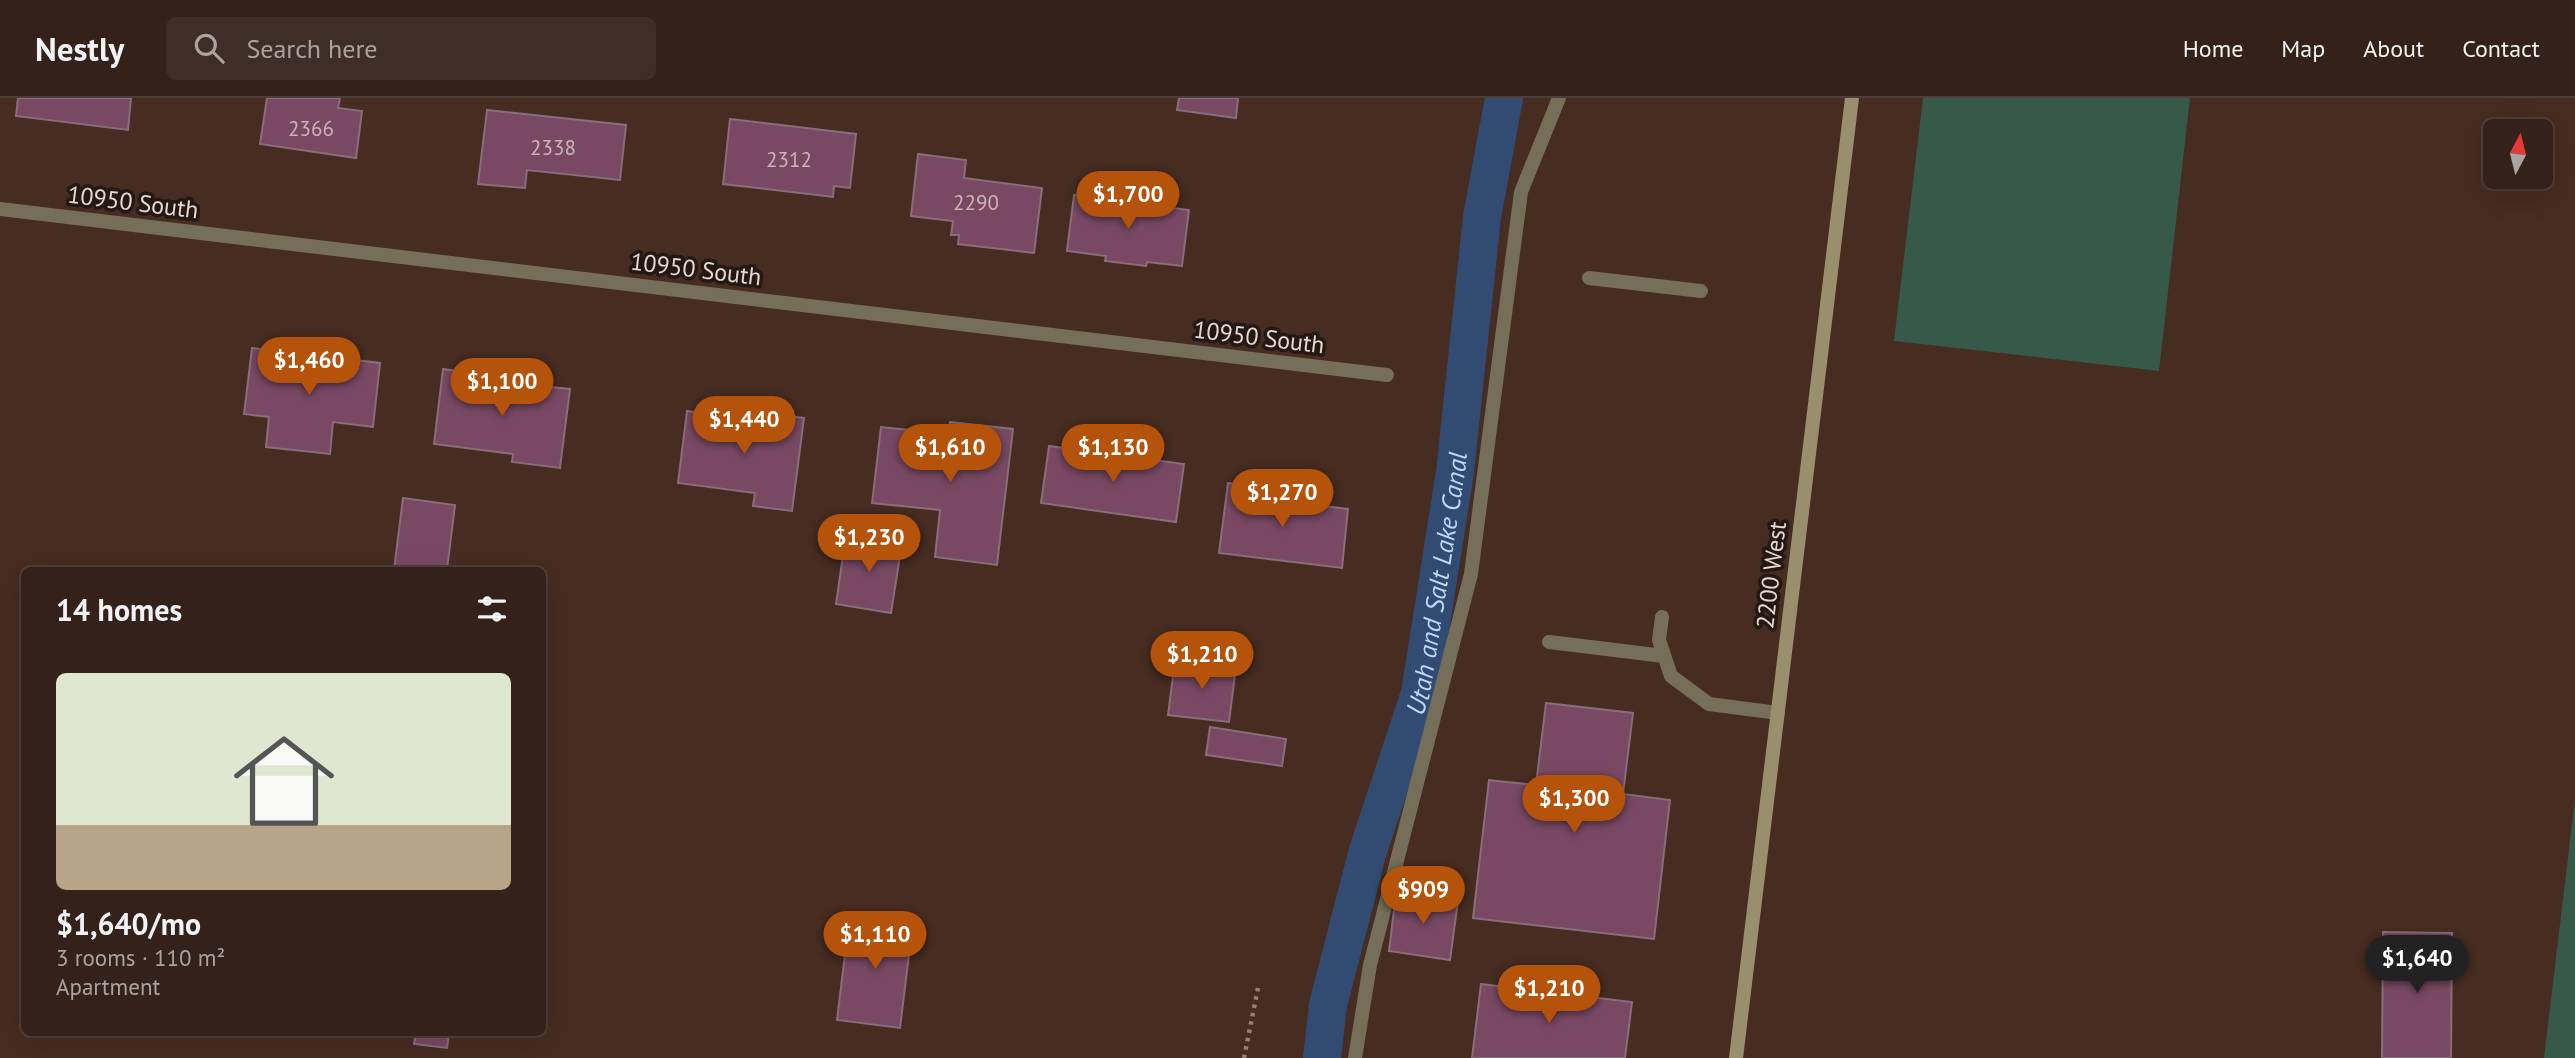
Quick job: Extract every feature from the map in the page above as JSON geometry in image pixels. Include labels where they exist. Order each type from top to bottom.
[{"type":"street","points":[[1355,1058],[1370,965],[1471,574],[1521,192],[1559,98]]},
{"type":"street","name":"2200 West","points":[[1736,1058],[1852,98]]},
{"type":"street","name":"10950 South","points":[[0,208],[1387,375]]},
{"type":"street","points":[[1589,278],[1700,291]]},
{"type":"street","points":[[1662,617],[1659,640],[1671,676],[1709,704],[1777,713]]},
{"type":"street","points":[[1549,642],[1664,656]]},
{"type":"path","points":[[1244,1058],[1258,988]]},
{"type":"green space","points":[[1923,98],[2190,98],[2159,371],[1894,341]]},
{"type":"green space","points":[[2575,799],[2575,1058],[2544,1058]]},
{"type":"building","points":[[18,98],[131,98],[128,130],[16,116]]},
{"type":"building","points":[[267,98],[340,98],[338,108],[362,111],[356,158],[260,144]]},
{"type":"building","points":[[1179,98],[1238,98],[1236,118],[1177,110]]},
{"type":"building","points":[[487,110],[626,125],[620,180],[527,170],[525,188],[478,184]]},
{"type":"building","points":[[730,119],[856,134],[850,188],[834,186],[833,197],[723,184]]},
{"type":"building","points":[[918,154],[966,160],[964,178],[1042,188],[1034,253],[958,244],[959,235],[951,235],[953,221],[911,216]]},
{"type":"building","points":[[1074,195],[1189,210],[1182,266],[1147,262],[1146,266],[1105,261],[1106,256],[1067,251]]},
{"type":"building","points":[[252,348],[380,363],[373,427],[333,422],[330,454],[266,447],[269,417],[244,414]]},
{"type":"building","points":[[443,369],[493,375],[491,387],[520,390],[520,384],[570,389],[560,468],[512,462],[513,454],[434,444]]},
{"type":"building","points":[[687,411],[736,417],[736,424],[757,426],[759,413],[804,418],[792,511],[753,506],[755,493],[678,483]]},
{"type":"building","points":[[950,422],[1013,429],[997,565],[935,557],[940,510],[872,503],[881,427],[949,434]]},
{"type":"building","points":[[1049,446],[1184,464],[1176,522],[1041,503]]},
{"type":"building","points":[[1228,483],[1274,489],[1273,500],[1348,509],[1342,568],[1219,553]]},
{"type":"building","points":[[403,498],[455,505],[447,567],[394,567]]},
{"type":"building","points":[[846,535],[902,543],[891,613],[836,604]]},
{"type":"building","points":[[1175,660],[1236,667],[1229,722],[1168,715]]},
{"type":"building","points":[[1546,703],[1633,713],[1623,794],[1670,800],[1654,939],[1473,918],[1489,780],[1536,785]]},
{"type":"building","points":[[1210,727],[1286,739],[1282,766],[1206,755]]},
{"type":"building","points":[[1396,893],[1458,901],[1450,960],[1389,951]]},
{"type":"building","points":[[850,914],[913,922],[900,1028],[837,1020]]},
{"type":"building","points":[[2383,932],[2452,933],[2451,1058],[2382,1058]]},
{"type":"building","points":[[1481,984],[1632,1002],[1625,1058],[1472,1058]]},
{"type":"building","points":[[415,1036],[449,1036],[447,1048],[414,1044]]},
{"type":"waterway","name":"Utah and Salt Lake Canal","points":[[1322,1058],[1328,1005],[1367,854],[1420,693],[1455,472],[1482,217],[1504,98]]}]
